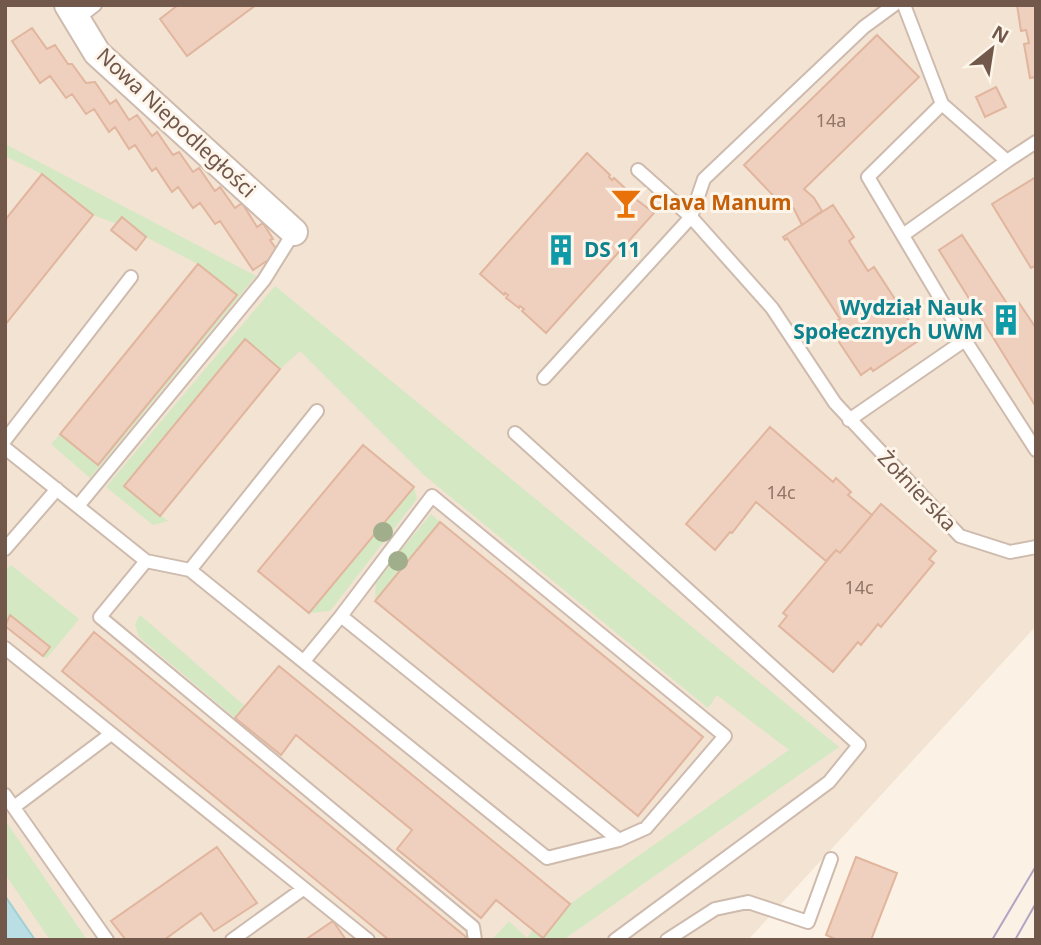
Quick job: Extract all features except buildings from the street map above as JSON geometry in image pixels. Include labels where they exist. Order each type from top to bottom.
[{"type":"street","name":"Nowa Niepodległości","points":[[80,10],[97,53],[294,232]]},
{"type":"lane","points":[[544,378],[691,216],[704,179],[864,27],[894,5]]},
{"type":"lane","points":[[904,5],[942,104],[1007,161]]},
{"type":"lane","points":[[942,104],[868,177],[965,340],[1036,450]]},
{"type":"lane","points":[[903,235],[1036,142]]},
{"type":"lane","name":"Żołnierska","points":[[638,170],[691,216],[772,308],[835,404],[961,536],[1010,552],[1036,547]]},
{"type":"lane","points":[[78,506],[264,280],[294,232]]},
{"type":"lane","points":[[5,440],[131,276]]},
{"type":"lane","points":[[849,420],[965,340]]},
{"type":"lane","points":[[190,570],[317,411]]},
{"type":"lane","points":[[515,433],[859,745],[829,782],[615,940]]},
{"type":"lane","points":[[5,448],[146,561],[190,570],[304,662],[547,858],[619,840],[646,828],[724,736],[432,496],[304,662]]},
{"type":"lane","points":[[5,549],[57,489]]},
{"type":"lane","points":[[146,561],[100,617],[474,927],[475,940]]},
{"type":"lane","points":[[341,616],[619,840]]},
{"type":"lane","points":[[5,648],[368,940]]},
{"type":"lane","points":[[14,807],[111,734]]},
{"type":"lane","points":[[5,794],[107,940]]},
{"type":"lane","points":[[667,940],[715,909],[748,902],[808,922],[831,859]]},
{"type":"lane","points":[[232,940],[303,889]]},
{"type":"shaded area","points":[[5,5],[1036,5],[1036,626],[748,940],[5,940]]},
{"type":"green space","points":[[5,144],[256,276],[90,478],[51,444],[60,434],[98,465],[237,295],[198,264],[146,237],[122,218],[117,224],[93,215],[42,174],[5,156]]},
{"type":"green space","points":[[275,286],[839,747],[563,940],[492,940],[509,921],[527,938],[533,930],[543,938],[570,904],[789,750],[717,695],[708,708],[424,475],[300,351],[280,369],[244,339],[125,486],[168,521],[153,525],[106,487]]},
{"type":"green space","points":[[414,487],[417,499],[330,611],[309,613]]},
{"type":"green space","points":[[431,514],[440,522],[375,601],[376,580]]},
{"type":"green space","points":[[11,565],[79,619],[47,658],[43,656],[50,647],[10,616],[5,622],[5,571]]},
{"type":"green space","points":[[140,615],[245,706],[235,718],[139,637],[135,624]]},
{"type":"green space","points":[[5,820],[87,940],[50,940],[5,874]]},
{"type":"water","points":[[5,896],[35,940],[5,940]]},
{"type":"tram line","points":[[992,940],[1036,866]]},
{"type":"tram line","points":[[1015,940],[1036,903]]},
{"type":"place","name":"Clava Manum","points":[[626,203]]},
{"type":"place","name":"DS 11","points":[[561,250]]},
{"type":"place","name":"Wydział Nauk Społecznych UWM","points":[[1006,320]]}]
